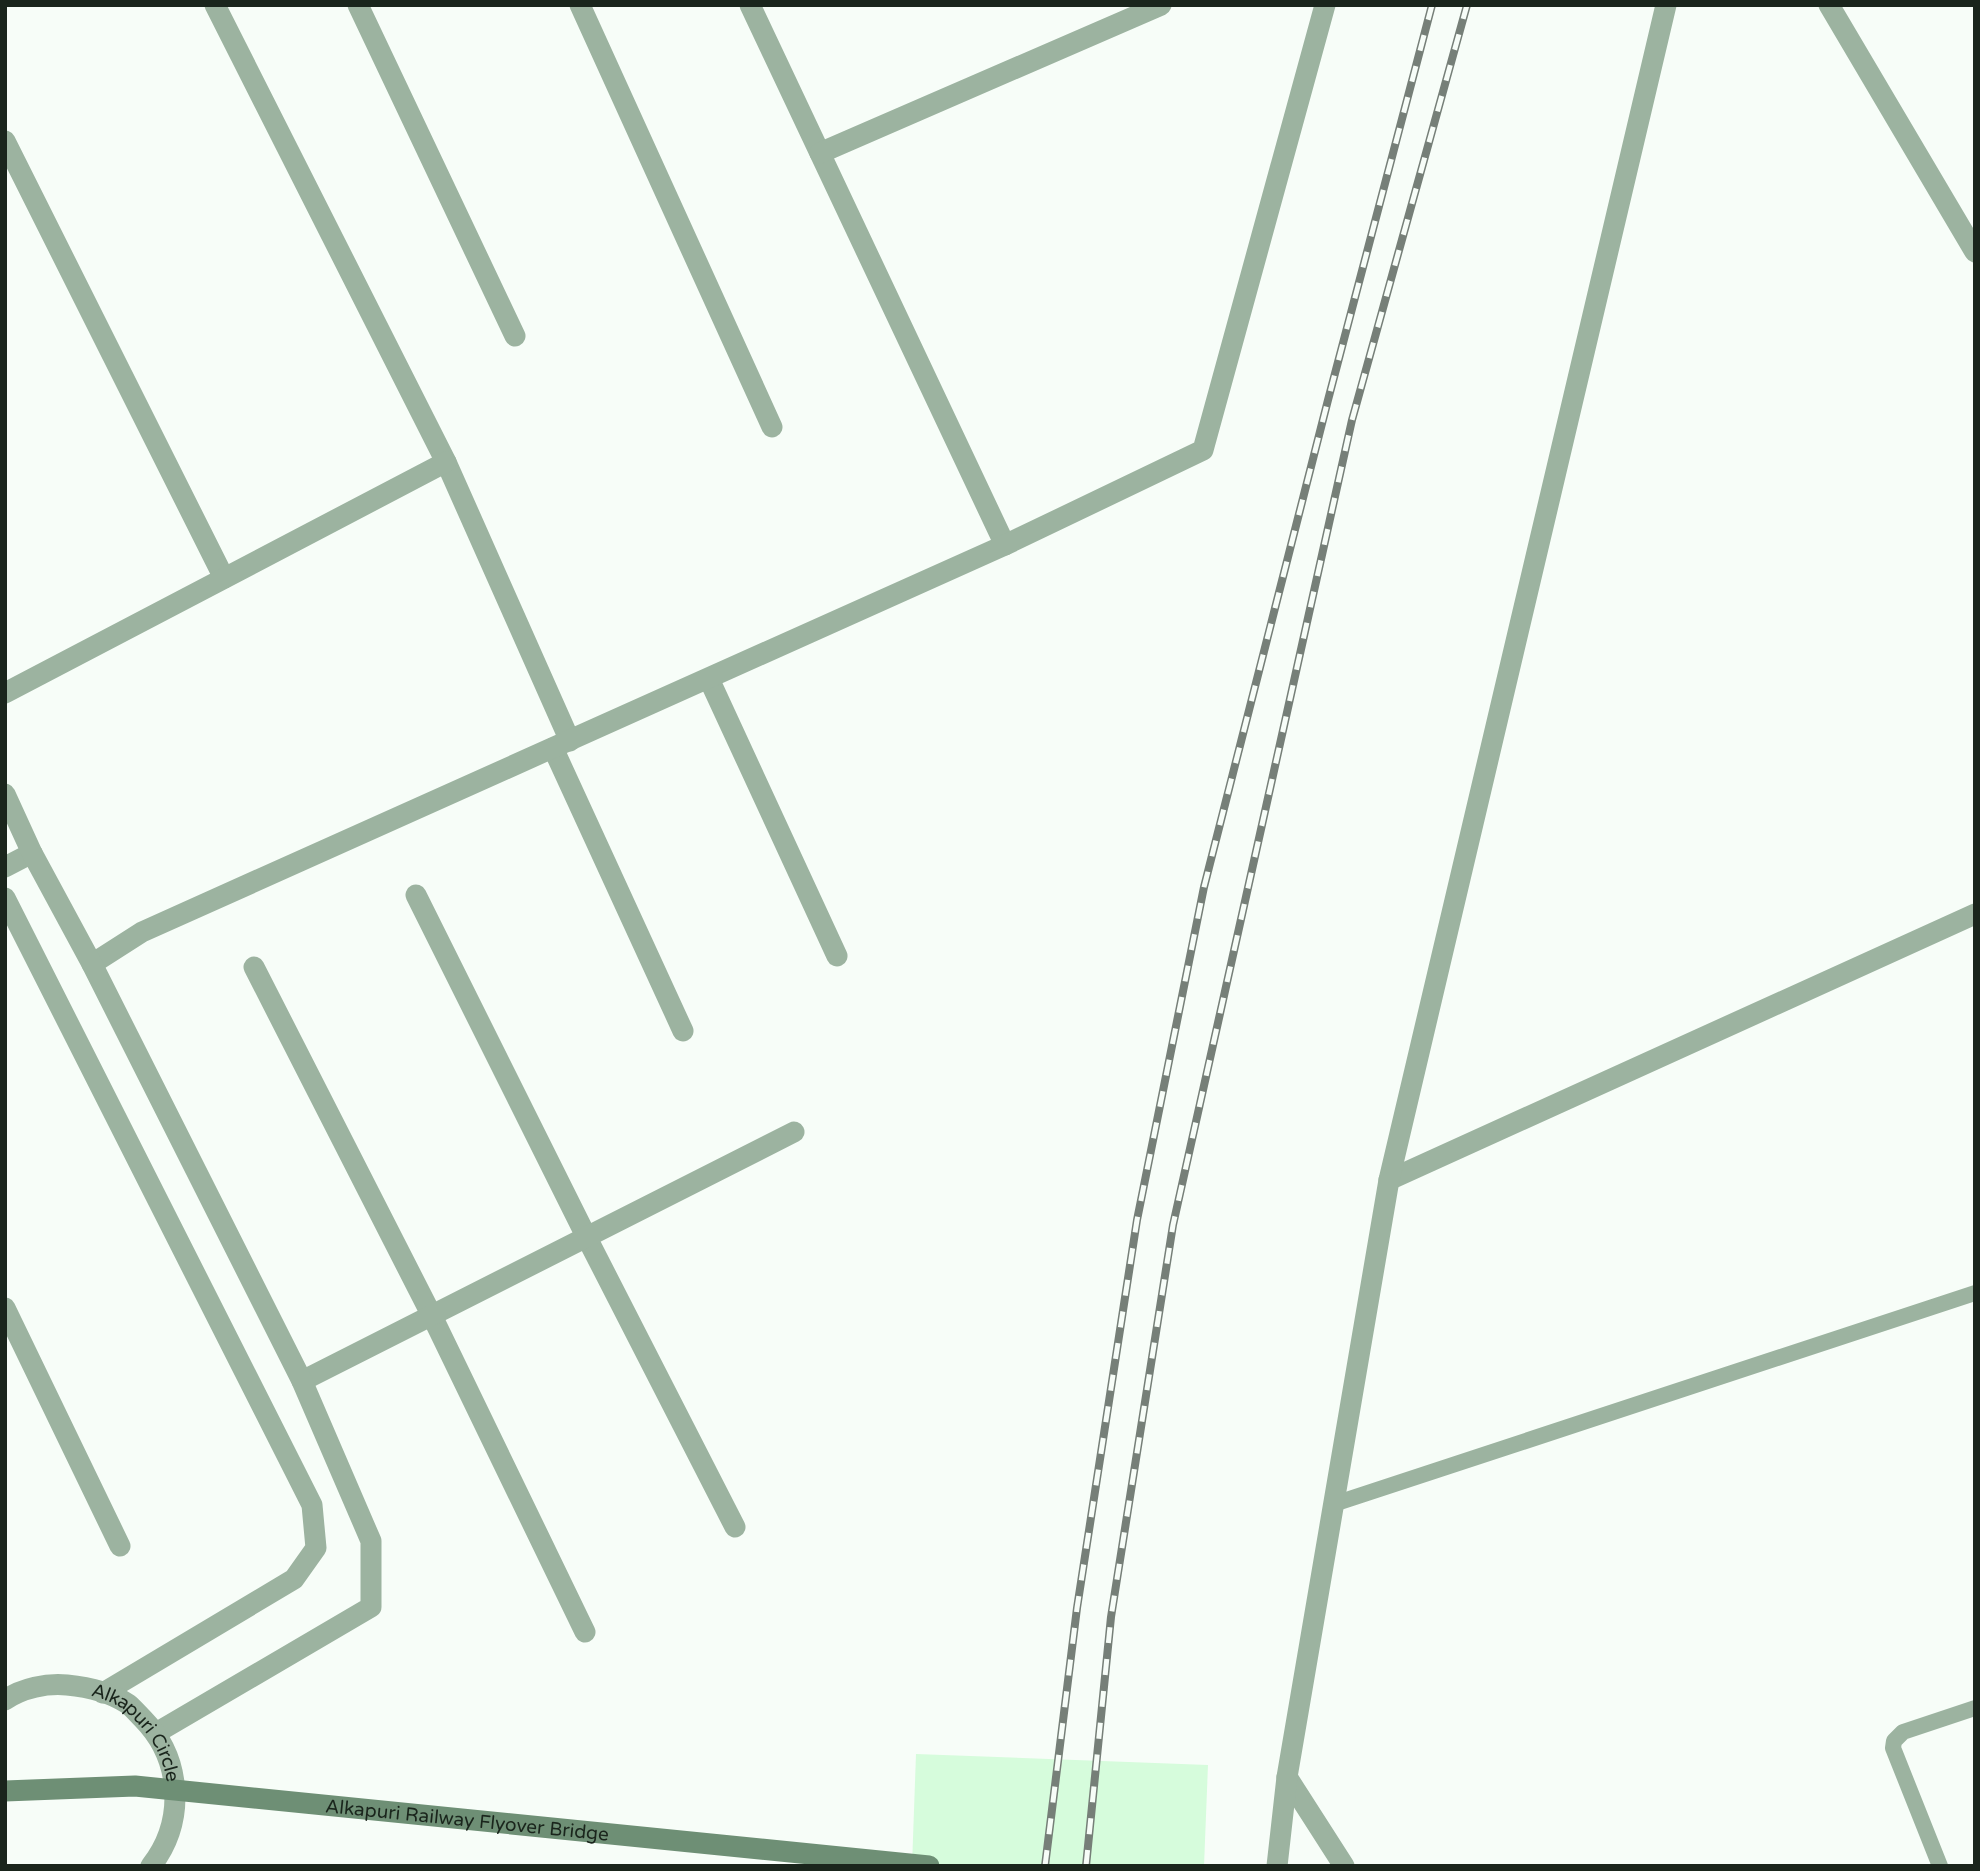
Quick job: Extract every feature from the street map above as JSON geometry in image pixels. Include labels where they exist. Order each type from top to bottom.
[{"type":"main road","name":"Alkapuri Railway Flyover Bridge","points":[[5,1791],[135,1786],[929,1866]]},
{"type":"street","points":[[215,5],[446,462],[683,1031]]},
{"type":"street","points":[[358,5],[515,336]]},
{"type":"street","points":[[580,5],[772,427]]},
{"type":"street","points":[[750,5],[1005,545]]},
{"type":"street","points":[[820,153],[1161,5]]},
{"type":"street","points":[[92,964],[142,932],[1005,545],[1203,450],[1325,5]]},
{"type":"street","points":[[1277,1866],[1287,1777],[1389,1180],[1666,5]]},
{"type":"street","points":[[1829,5],[1975,252]]},
{"type":"street","points":[[5,141],[224,578]]},
{"type":"street","points":[[5,693],[446,462]]},
{"type":"street","points":[[709,679],[837,956]]},
{"type":"street","points":[[5,794],[32,853],[92,964],[302,1381],[371,1541],[371,1607],[156,1733]]},
{"type":"street","points":[[5,867],[32,853]]},
{"type":"street","points":[[416,895],[735,1527]]},
{"type":"street","points":[[5,898],[306,1492],[312,1505],[315,1526],[316,1548],[294,1579],[103,1693]]},
{"type":"street","points":[[1389,1180],[1975,914]]},
{"type":"street","points":[[254,967],[432,1316],[585,1632]]},
{"type":"street","points":[[302,1381],[794,1132]]},
{"type":"street","points":[[5,1308],[120,1546]]},
{"type":"street","name":"Alkapuri Circle","points":[[7,1694],[50,1684],[91,1687],[128,1704],[156,1733],[170,1761],[176,1793],[173,1824],[161,1854],[151,1866]]},
{"type":"street","points":[[1287,1777],[1344,1866]]},
{"type":"lane","points":[[1334,1504],[1975,1293]]},
{"type":"lane","points":[[1940,1866],[1893,1748],[1894,1741],[1903,1732],[1975,1708]]},
{"type":"shaded area","points":[[916,1754],[1208,1765],[1204,1866],[912,1866]]},
{"type":"railway","points":[[1045,1866],[1077,1608],[1137,1220],[1204,887],[1432,5]]},
{"type":"railway","points":[[1086,1866],[1111,1617],[1173,1225],[1352,420],[1467,5]]}]
